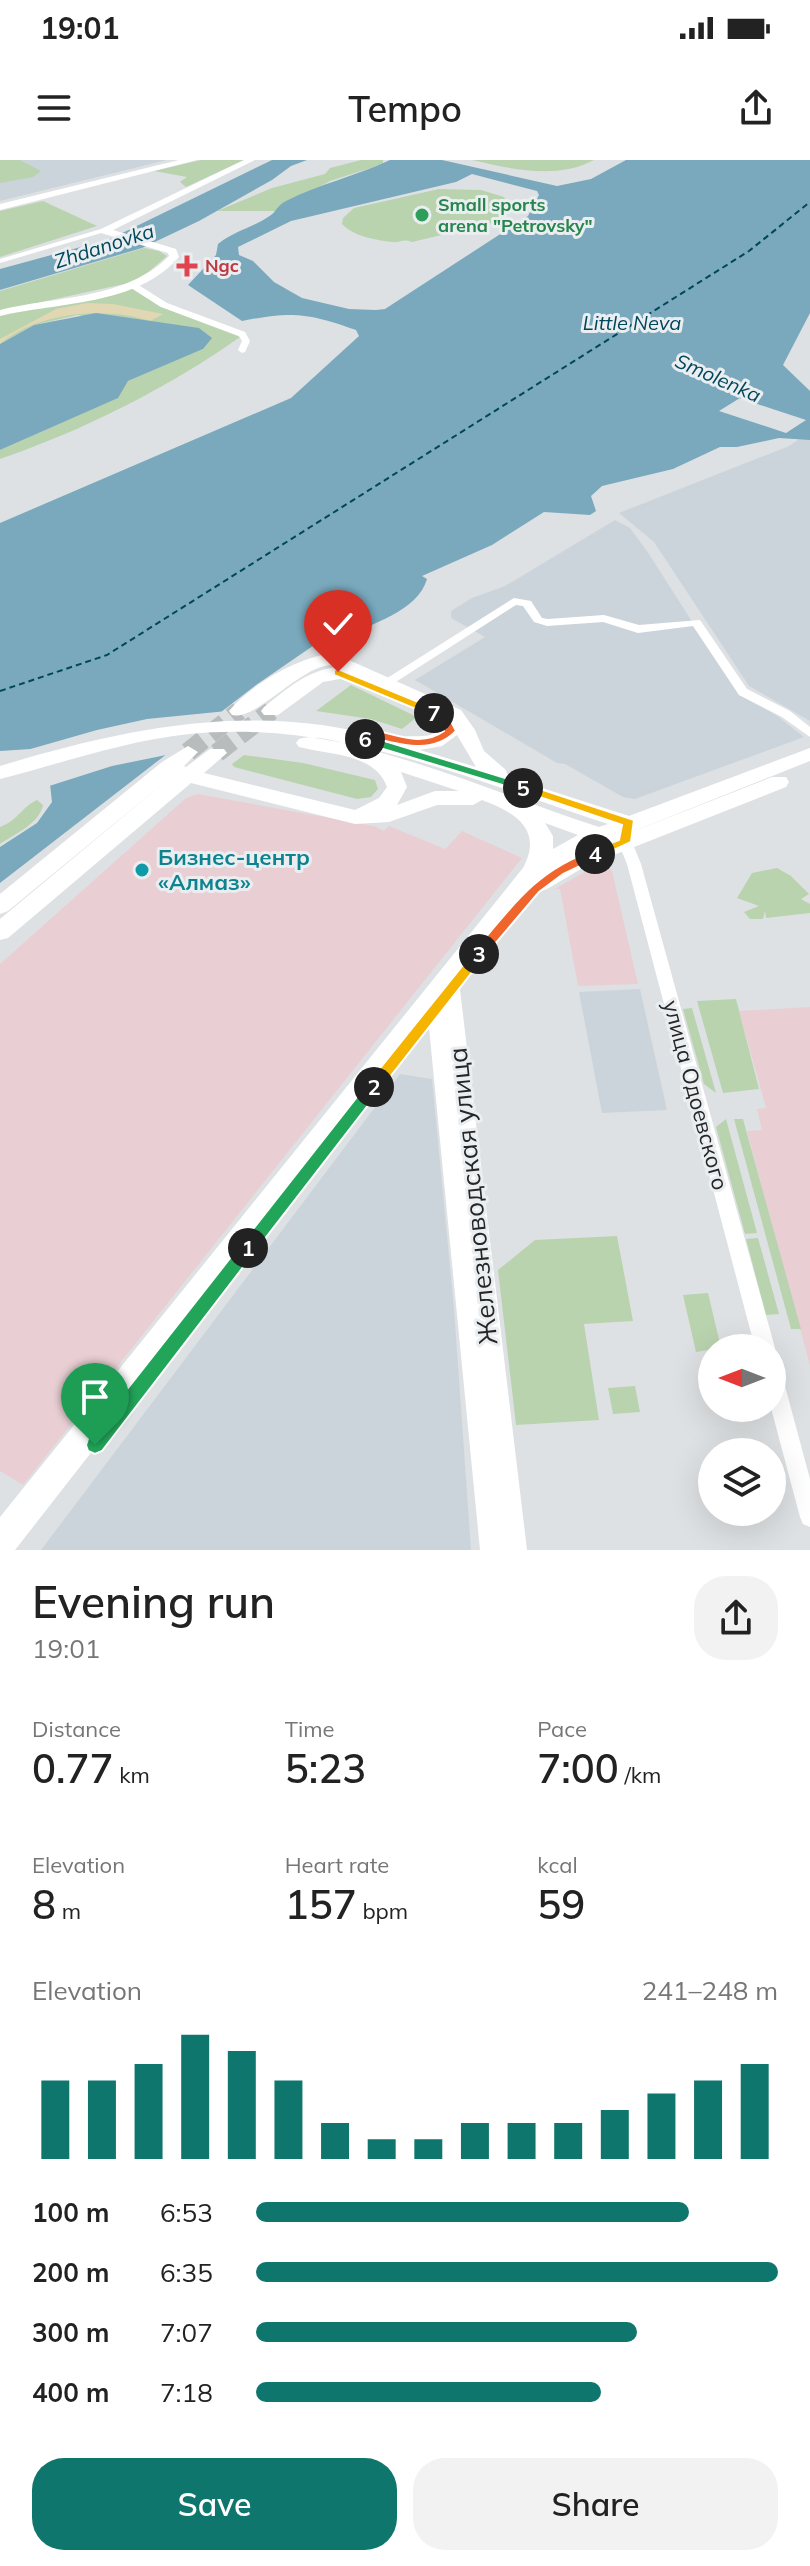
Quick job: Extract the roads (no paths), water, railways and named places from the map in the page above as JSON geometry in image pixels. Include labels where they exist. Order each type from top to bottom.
[{"type":"main road","points":[[0,206],[181,160]]},
{"type":"main road","points":[[0,206],[192,160]]},
{"type":"main road","points":[[12,1550],[426,1040],[443,993],[543,854],[543,837],[533,821],[508,797],[476,757],[462,723],[454,714],[387,682],[333,659],[239,711]]},
{"type":"main road","points":[[271,711],[305,685],[322,666]]},
{"type":"main road","points":[[0,787],[107,754],[192,739],[241,736],[344,742],[369,733],[423,744],[444,739],[450,731],[444,718],[433,712],[322,666]]},
{"type":"main road","points":[[0,773],[101,742],[191,726],[239,724],[344,742],[508,797],[600,835]]},
{"type":"main road","points":[[185,766],[338,807],[360,811],[377,809],[392,798],[397,787],[393,775],[344,742]]},
{"type":"main road","points":[[0,906],[185,766],[217,753],[213,764],[221,777]]},
{"type":"main road","points":[[0,1543],[443,993],[534,888],[627,833],[810,754]]},
{"type":"main road","points":[[370,757],[627,833]]},
{"type":"main road","points":[[185,766],[355,817],[389,815],[435,798],[508,797]]},
{"type":"main road","points":[[0,932],[185,766]]},
{"type":"main road","points":[[531,873],[562,851],[600,835],[627,833],[810,770]]},
{"type":"street","points":[[0,261],[108,232],[251,160]]},
{"type":"street","points":[[0,313],[35,303],[134,286],[172,260],[172,251],[108,232]]},
{"type":"street","points":[[134,286],[164,305],[242,334],[246,341],[242,350]]},
{"type":"street","points":[[387,682],[514,601],[527,603],[538,620],[547,623],[604,618],[638,629],[696,622],[743,692],[786,714],[810,733]]},
{"type":"street","name":"улица Одоевского","points":[[627,833],[761,1334]]},
{"type":"street","name":"Железноводская улица","points":[[443,993],[513,1550]]},
{"type":"street","name":"Железноводская улица","points":[[426,1040],[494,1550]]},
{"type":"street","points":[[785,1422],[810,1517]]},
{"type":"water","name":"Zhdanovka","points":[[272,160],[307,160],[291,166],[199,221],[142,248],[0,290],[0,269],[110,239]]},
{"type":"water","name":"Little Neva","points":[[390,160],[442,160],[557,186],[591,179],[626,160],[810,160],[810,313],[783,365],[810,391],[810,440],[779,438],[737,447],[720,447],[673,469],[602,486],[591,496],[596,511],[590,515],[544,512],[492,545],[422,576],[427,579],[422,590],[404,608],[342,637],[338,641],[340,646],[323,639],[256,685],[0,883],[0,847],[37,823],[52,802],[46,748],[0,751],[0,523],[291,398],[359,336],[356,330],[300,315],[242,321],[188,285],[216,255],[218,244],[224,240],[262,221],[286,201]],"holes":[[[472,174],[537,191],[539,195],[528,216],[385,309],[349,309],[302,298],[274,282],[253,261],[239,255],[238,247],[291,221],[456,182]]]},
{"type":"water","points":[[96,313],[199,328],[212,338],[203,349],[128,381],[118,398],[0,450],[0,344],[34,325]]},
{"type":"tunnel","points":[[188,752],[239,711]]},
{"type":"tunnel","points":[[217,753],[271,711]]},
{"type":"place","name":"Small sports arena \"Petrovsky\"","points":[[422,215]]},
{"type":"place","name":"Ngc","points":[[187,266]]},
{"type":"place","name":"Бизнес-центр «Алмаз»","points":[[142,870]]},
{"type":"water label","name":"Smolenka","points":[[718,378]]}]
